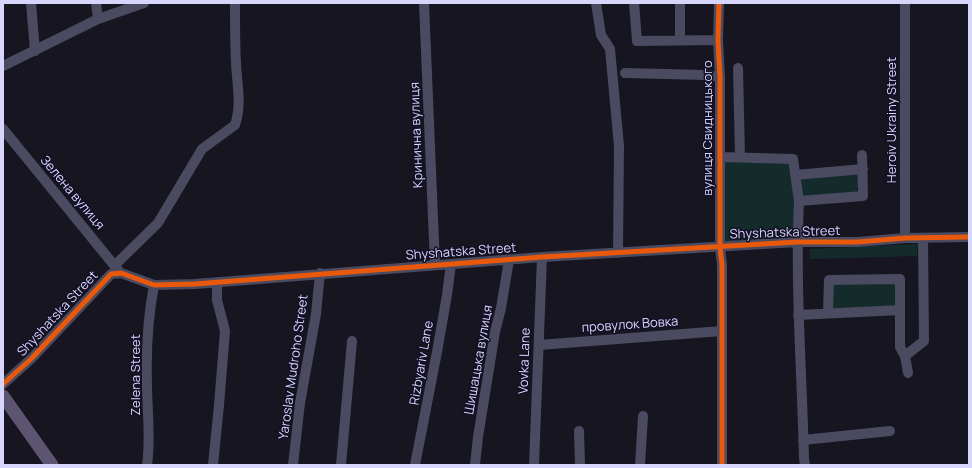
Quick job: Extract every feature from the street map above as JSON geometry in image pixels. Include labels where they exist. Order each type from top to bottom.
[{"type":"main road","points":[[3,396],[52,465]]},
{"type":"street","points":[[31,3],[34,51]]},
{"type":"street","points":[[96,3],[98,19]]},
{"type":"street","points":[[3,66],[98,19],[144,3]]},
{"type":"street","points":[[118,269],[158,223],[194,160],[202,149],[235,125],[240,106],[240,92],[236,63],[235,3]]},
{"type":"street","name":"Кринична вулиця","points":[[424,3],[435,265]]},
{"type":"street","points":[[596,3],[601,35],[610,49],[619,146],[618,253]]},
{"type":"street","points":[[634,3],[637,41],[718,40]]},
{"type":"street","points":[[680,3],[680,40]]},
{"type":"street","name":"вулиця Свидницького","points":[[719,3],[720,250],[722,265],[722,465]]},
{"type":"street","name":"Heroiv Ukrainy Street","points":[[905,3],[905,238]]},
{"type":"street","points":[[738,68],[740,157]]},
{"type":"street","points":[[625,73],[705,75],[720,77]]},
{"type":"street","name":"Зелена вулиця","points":[[3,129],[118,269]]},
{"type":"street","points":[[799,201],[863,196],[862,155]]},
{"type":"street","points":[[720,157],[793,159],[799,201],[797,242],[798,315],[805,465]]},
{"type":"street","points":[[795,175],[863,169]]},
{"type":"street","name":"Shyshatska Street","points":[[3,384],[31,359],[111,274],[118,269],[154,285],[217,282],[542,257],[720,250],[797,242],[858,242],[905,238],[969,237]]},
{"type":"street","points":[[905,356],[924,341],[923,238]]},
{"type":"street","name":"Vovka Lane","points":[[534,465],[542,257]]},
{"type":"street","name":"Шишацька вулиця","points":[[475,465],[495,332],[501,308],[509,260]]},
{"type":"street","name":"Rizbyariv Lane","points":[[415,465],[438,352],[451,264]]},
{"type":"street","name":"Yaroslav Mudroho Street","points":[[293,465],[300,403],[316,314],[320,273]]},
{"type":"street","points":[[828,313],[829,280],[900,279],[900,346],[905,356],[908,373]]},
{"type":"street","points":[[212,465],[220,405],[224,331],[217,300],[217,282]]},
{"type":"street","name":"Zelena Street","points":[[147,465],[149,452],[149,412],[146,356],[154,285]]},
{"type":"street","points":[[798,315],[900,310]]},
{"type":"street","name":"провулок Вовка","points":[[539,345],[722,331]]},
{"type":"street","points":[[341,465],[352,340]]},
{"type":"street","points":[[640,465],[643,416]]},
{"type":"street","points":[[579,431],[580,465]]},
{"type":"street","points":[[803,440],[890,431]]},
{"type":"green space","points":[[720,157],[793,159],[797,242],[720,247]]},
{"type":"green space","points":[[858,174],[857,194],[803,197],[801,178]]},
{"type":"green space","points":[[918,244],[917,256],[810,259],[810,249]]},
{"type":"green space","points":[[897,282],[897,308],[830,311],[831,283]]},
{"type":"cycle path","points":[[719,3],[720,247],[722,265],[722,465]]},
{"type":"cycle path","points":[[3,384],[31,359],[111,274],[121,273],[154,285],[195,284],[542,257],[797,242],[858,242],[905,238],[969,237]]}]
